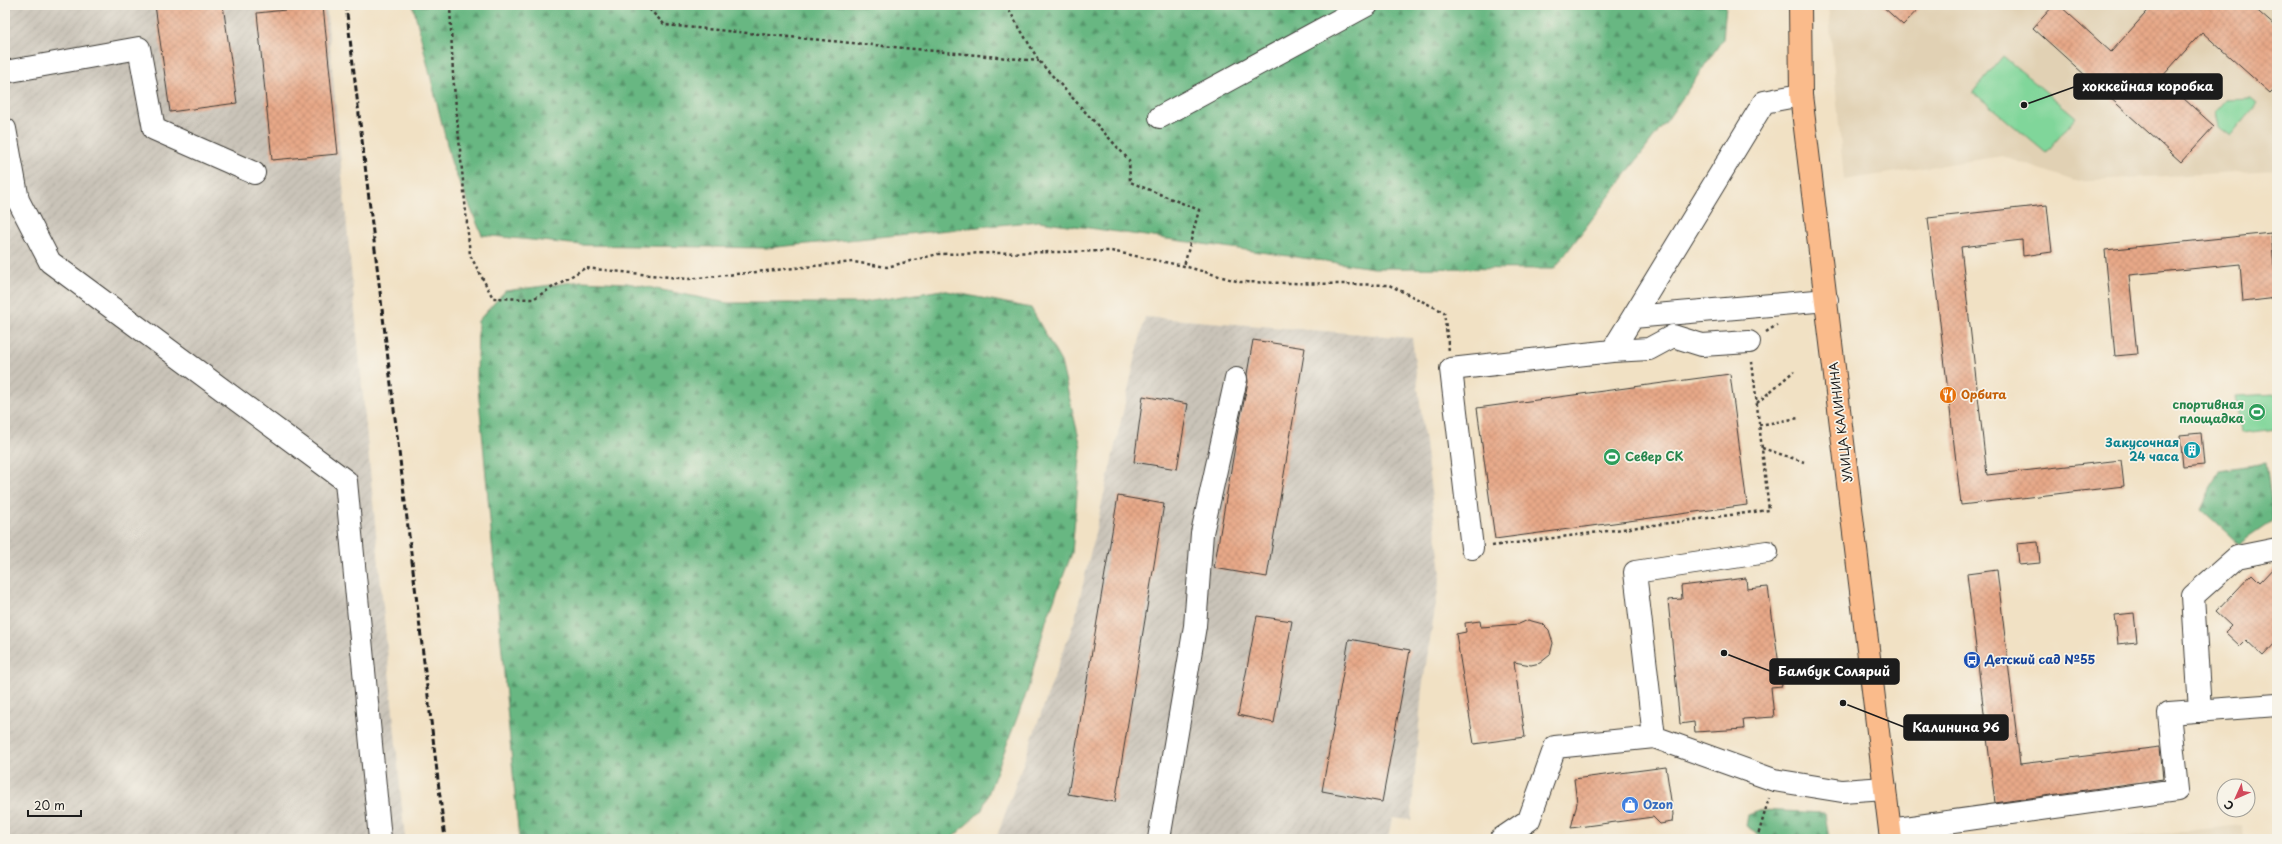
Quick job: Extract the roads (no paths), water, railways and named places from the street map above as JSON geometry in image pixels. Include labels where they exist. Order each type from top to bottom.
[{"type":"main road","name":"УЛИЦА КАЛИНИНА","points":[[1800,5],[1801,95],[1891,835]]},
{"type":"street","points":[[1160,117],[1367,5]]},
{"type":"street","points":[[5,72],[139,48],[154,129],[254,173]]},
{"type":"street","points":[[1612,351],[1764,102],[1801,95]]},
{"type":"street","points":[[5,129],[11,195],[50,262],[346,481],[380,839]]},
{"type":"street","points":[[1634,317],[1827,300]]},
{"type":"street","points":[[1472,548],[1451,369],[1649,348],[1673,336],[1702,345],[1749,342]]},
{"type":"street","points":[[1159,839],[1195,626],[1202,533],[1236,379]]},
{"type":"street","points":[[2200,710],[2193,596],[2237,557],[2277,549]]},
{"type":"street","points":[[1654,737],[1635,572],[1767,552]]},
{"type":"street","points":[[1891,835],[2177,790],[2169,713],[2277,705]]},
{"type":"street","points":[[1500,839],[1529,820],[1555,747],[1654,737],[1774,780],[1842,791],[1885,788]]},
{"type":"railway","points":[[346,5],[445,839]]},
{"type":"place","name":"хоккейная коробка","points":[[2024,105]]},
{"type":"place","name":"Орбита","points":[[1948,395]]},
{"type":"place","name":"спортивная площадка","points":[[2257,412]]},
{"type":"place","name":"Закусочная 24 часа","points":[[2192,450]]},
{"type":"place","name":"Север СК","points":[[1612,457]]},
{"type":"place","name":"Бамбук Солярий","points":[[1724,653]]},
{"type":"place","name":"Детский сад №55","points":[[1972,660]]},
{"type":"place","name":"Калинина 96","points":[[1843,703]]},
{"type":"place","name":"Ozon","points":[[1630,805]]}]
